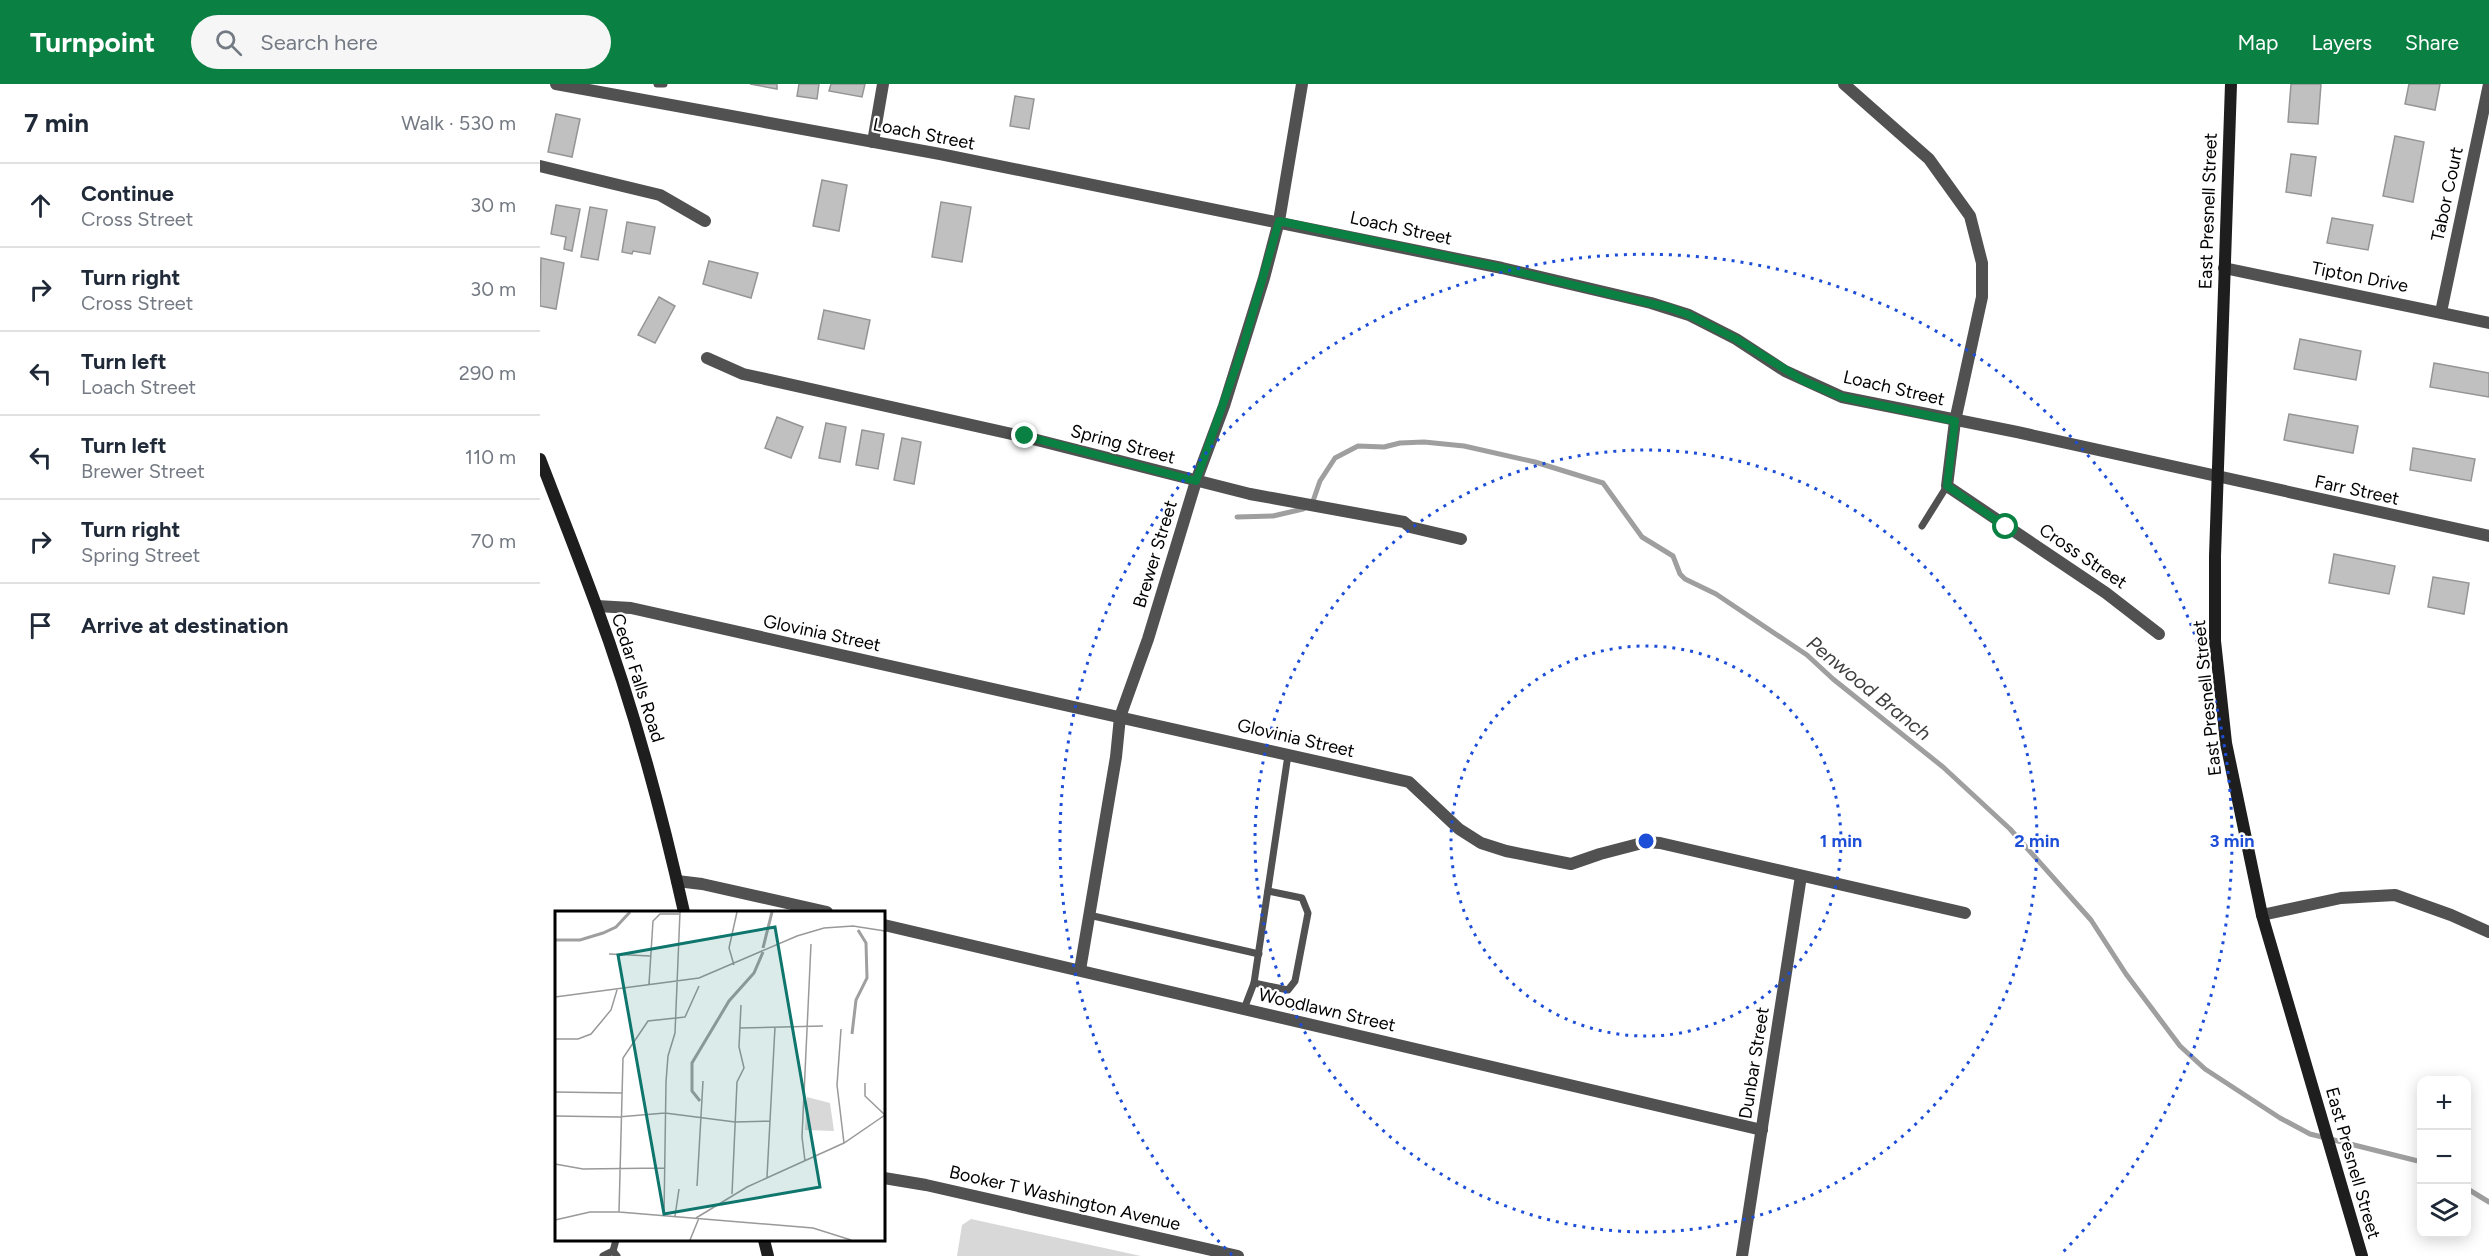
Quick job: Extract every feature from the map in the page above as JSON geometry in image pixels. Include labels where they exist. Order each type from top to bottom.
[{"type":"main road","name":"East Presnell Street","points":[[2231,84],[2217,477],[2215,641],[2226,743],[2262,915],[2362,1256]]},
{"type":"main road","name":"Cedar Falls Road","points":[[540,459],[597,606],[634,721],[684,911]]},
{"type":"main road","points":[[764,1241],[768,1256]]},
{"type":"street","name":"Loach Street","points":[[556,84],[621,90],[1075,183],[1279,221],[1502,268],[1670,308],[1689,315],[1736,339],[1794,376],[1842,397],[2017,432],[2217,477]]},
{"type":"street","points":[[873,142],[883,84]]},
{"type":"street","name":"Brewer Street","points":[[1080,970],[1116,757],[1120,717],[1148,639],[1196,481],[1243,347],[1279,221],[1302,84]]},
{"type":"street","points":[[1844,84],[1929,159],[1970,216],[1982,263],[1982,297],[1955,421],[1947,486]]},
{"type":"street","name":"Tabor Court","points":[[2441,312],[2489,84]]},
{"type":"street","points":[[540,166],[660,195],[705,221]]},
{"type":"street","name":"Tipton Drive","points":[[2224,268],[2489,323]]},
{"type":"street","name":"Spring Street","points":[[706,358],[743,374],[1025,436],[1196,481],[1404,522],[1410,527],[1461,539]]},
{"type":"street","name":"Farr Street","points":[[2217,477],[2489,536]]},
{"type":"street","name":"Cross Street","points":[[1947,486],[2106,593],[2159,634]]},
{"type":"street","name":"Glovinia Street","points":[[597,606],[631,608],[1409,782],[1459,829],[1481,843],[1506,851],[1571,864],[1646,842],[1660,843],[1965,913]]},
{"type":"street","name":"Dunbar Street","points":[[1742,1256],[1802,876]]},
{"type":"street","points":[[677,881],[702,884],[823,911]]},
{"type":"street","points":[[2262,915],[2341,898],[2395,895],[2451,915],[2489,932]]},
{"type":"street","name":"Woodlawn Street","points":[[885,926],[1762,1130]]},
{"type":"street","name":"Booker T Washington Avenue","points":[[885,1178],[926,1185],[1238,1256]]},
{"type":"lane","points":[[657,84],[664,84]]},
{"type":"lane","points":[[1922,526],[1947,486]]},
{"type":"lane","points":[[1245,1009],[1254,983],[1288,755]]},
{"type":"lane","points":[[1254,983],[1288,990],[1295,981],[1308,913],[1302,898],[1268,891]]},
{"type":"lane","points":[[1089,915],[1258,954]]},
{"type":"lane","points":[[603,1256],[615,1253]]},
{"type":"shaded area","points":[[971,1219],[1141,1256],[957,1256],[962,1225]]},
{"type":"building","points":[[750,84],[777,84],[777,89]]},
{"type":"building","points":[[799,84],[819,84],[817,99],[797,96]]},
{"type":"building","points":[[831,84],[865,84],[862,97],[829,91]]},
{"type":"building","points":[[2291,84],[2321,84],[2318,124],[2288,122]]},
{"type":"building","points":[[2409,84],[2440,84],[2435,110],[2405,104]]},
{"type":"building","points":[[1015,96],[1034,99],[1029,129],[1010,126]]},
{"type":"building","points":[[556,114],[580,119],[572,157],[548,152]]},
{"type":"building","points":[[2395,136],[2424,142],[2413,202],[2383,196]]},
{"type":"building","points":[[2291,154],[2316,157],[2311,196],[2286,192]]},
{"type":"building","points":[[822,180],[847,185],[839,231],[813,226]]},
{"type":"building","points":[[941,202],[971,207],[962,262],[932,257]]},
{"type":"building","points":[[556,205],[580,209],[572,251],[564,249],[566,237],[551,234]]},
{"type":"building","points":[[590,207],[607,210],[598,260],[581,257]]},
{"type":"building","points":[[2332,218],[2373,225],[2368,250],[2327,243]]},
{"type":"building","points":[[627,222],[655,227],[650,254],[622,252]]},
{"type":"building","points":[[541,258],[564,263],[556,309],[540,306]]},
{"type":"building","points":[[709,261],[758,273],[751,298],[703,284]]},
{"type":"building","points":[[659,297],[675,306],[655,343],[638,335]]},
{"type":"building","points":[[824,310],[870,320],[864,349],[818,339]]},
{"type":"building","points":[[2300,339],[2361,351],[2356,380],[2294,369]]},
{"type":"building","points":[[2434,363],[2489,373],[2489,397],[2430,387]]},
{"type":"building","points":[[2289,414],[2358,426],[2353,453],[2284,440]]},
{"type":"building","points":[[777,417],[803,427],[791,458],[765,448]]},
{"type":"building","points":[[826,423],[846,427],[840,462],[819,458]]},
{"type":"building","points":[[862,430],[884,434],[878,469],[856,465]]},
{"type":"building","points":[[902,438],[921,442],[914,484],[894,480]]},
{"type":"building","points":[[2413,448],[2475,459],[2471,481],[2410,470]]},
{"type":"building","points":[[2334,554],[2395,566],[2389,594],[2329,583]]},
{"type":"building","points":[[2433,577],[2469,583],[2464,614],[2428,607]]},
{"type":"waterway","name":"Penwood Branch","points":[[1237,517],[1273,516],[1303,509],[1312,504],[1320,481],[1335,458],[1358,446],[1384,447],[1400,443],[1424,442],[1464,446],[1535,462],[1603,483],[1642,537],[1673,556],[1680,574],[1685,579],[1716,594],[1807,655],[1833,679],[1943,767],[2010,829],[2091,920],[2126,974],[2180,1046],[2205,1069],[2280,1118],[2310,1134],[2417,1161]]},
{"type":"waterway","name":"Penwood Branch","points":[[2471,1191],[2489,1202]]},
{"type":"route","points":[[1025,436],[1196,481],[1243,347],[1279,221],[1502,268],[1670,308],[1736,339],[1804,381],[1842,397],[1955,421],[1947,486],[2006,527]]}]
